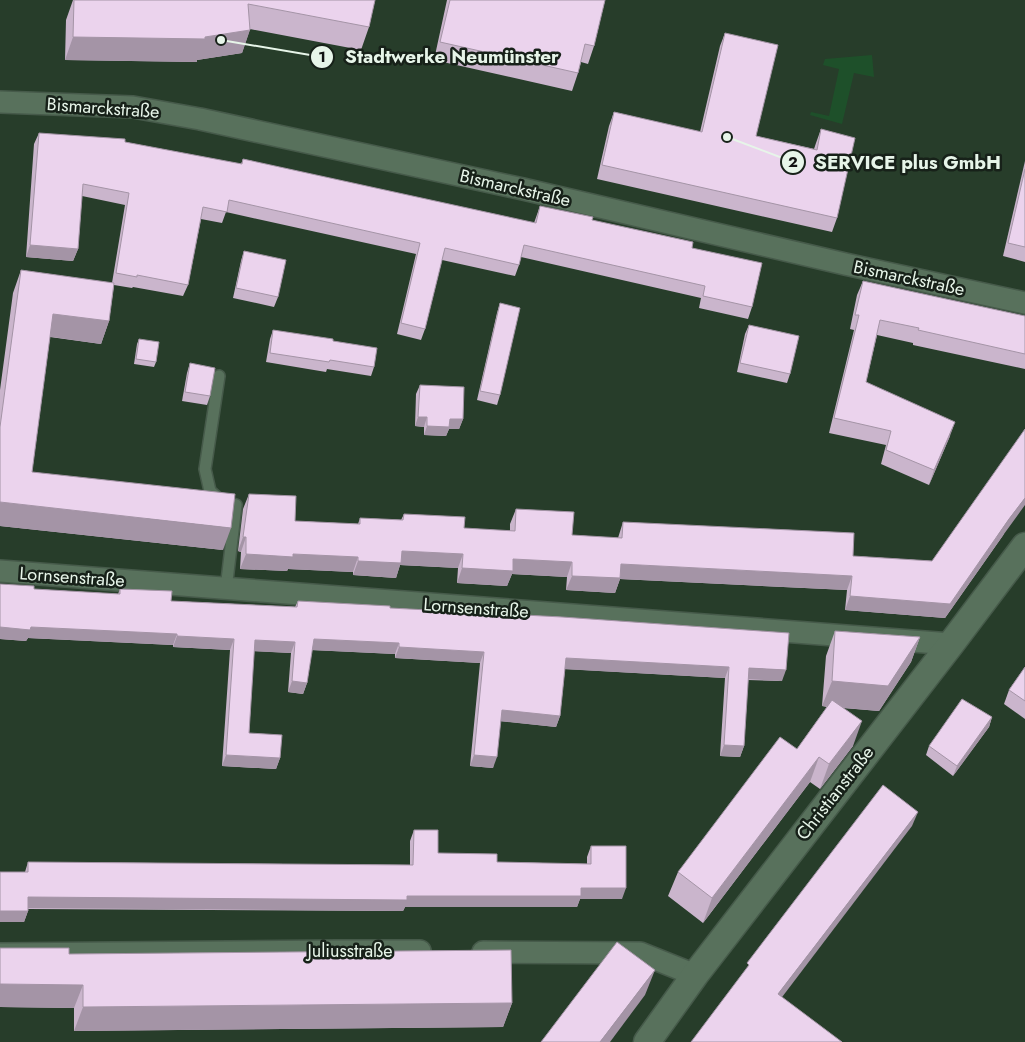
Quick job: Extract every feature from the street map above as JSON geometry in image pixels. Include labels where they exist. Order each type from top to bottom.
[{"type":"street","name":"Bismarckstraße","points":[[0,102],[133,107],[200,119],[513,187],[845,264],[1025,303]]},
{"type":"street","name":"Christianstraße","points":[[647,1042],[695,975],[1025,546]]},
{"type":"street","name":"Lornsenstraße","points":[[0,571],[951,644]]},
{"type":"street","name":"Juliusstraße","points":[[0,954],[435,951]]},
{"type":"street","points":[[464,952],[640,953],[695,975]]},
{"type":"lane","points":[[219,376],[205,469],[210,491],[219,499],[236,505],[226,588]]},
{"type":"green space","points":[[872,55],[874,77],[854,73],[842,124],[810,115],[811,112],[829,116],[839,69],[823,65],[825,59]]},
{"type":"building","points":[[74,0],[375,0],[369,27],[248,4],[250,30],[205,37],[205,39],[73,37]]},
{"type":"building","points":[[450,0],[605,0],[594,46],[585,44],[578,73],[440,42]]},
{"type":"building","points":[[725,33],[778,45],[756,136],[817,150],[821,129],[855,138],[837,218],[602,165],[614,112],[702,132]]},
{"type":"building","points":[[39,133],[125,139],[125,142],[242,164],[243,159],[536,223],[540,206],[593,217],[592,220],[693,242],[692,248],[762,263],[752,307],[703,296],[705,286],[524,245],[519,265],[445,248],[425,329],[401,323],[420,243],[229,200],[227,212],[203,207],[188,285],[116,273],[129,193],[83,184],[78,249],[30,245]]},
{"type":"building","points":[[1025,169],[1025,247],[1008,243]]},
{"type":"building","points":[[244,251],[286,260],[278,297],[236,288]]},
{"type":"building","points":[[21,270],[114,283],[109,321],[53,314],[32,472],[235,494],[231,528],[0,502],[0,427]]},
{"type":"building","points":[[863,281],[1025,316],[1025,354],[880,320],[866,382],[955,422],[934,470],[886,450],[891,431],[834,418],[859,315],[855,315]]},
{"type":"building","points":[[500,303],[520,308],[500,395],[480,391]]},
{"type":"building","points":[[749,325],[799,336],[790,374],[740,363]]},
{"type":"building","points":[[273,330],[377,348],[374,367],[270,353]]},
{"type":"building","points":[[139,339],[159,342],[156,362],[136,359]]},
{"type":"building","points":[[190,363],[215,368],[210,396],[185,392]]},
{"type":"building","points":[[420,385],[464,387],[463,419],[450,419],[449,427],[427,426],[427,417],[418,417]]},
{"type":"building","points":[[1025,429],[1025,498],[950,604],[850,596],[852,576],[621,564],[620,578],[572,576],[572,562],[513,559],[513,571],[462,568],[463,554],[402,551],[401,563],[358,561],[358,557],[293,554],[293,557],[246,554],[246,537],[243,537],[249,494],[296,496],[295,521],[360,524],[360,518],[403,520],[404,514],[465,517],[464,528],[515,531],[516,509],[574,512],[572,535],[622,538],[623,522],[854,533],[853,556],[932,561]]},
{"type":"building","points":[[0,584],[34,586],[34,589],[120,594],[120,589],[172,591],[171,601],[297,607],[298,601],[789,633],[786,670],[749,668],[744,746],[724,745],[729,667],[566,658],[560,716],[502,710],[497,757],[474,755],[484,652],[399,647],[399,643],[314,639],[307,683],[292,681],[295,642],[255,640],[249,733],[282,735],[280,758],[226,755],[234,639],[177,636],[177,634],[31,627],[30,630],[0,627]]},
{"type":"building","points":[[835,631],[920,637],[888,686],[832,681]]},
{"type":"building","points":[[1025,667],[1025,701],[1009,690]]},
{"type":"building","points":[[962,699],[992,717],[957,766],[929,746]]},
{"type":"building","points":[[832,700],[862,721],[829,764],[819,757],[712,898],[678,872],[780,737],[797,749]]},
{"type":"building","points":[[883,785],[918,812],[778,994],[842,1042],[691,1042],[749,965],[747,963]]},
{"type":"building","points":[[414,830],[438,830],[438,853],[497,854],[497,862],[591,864],[591,846],[626,846],[626,888],[581,888],[581,896],[407,896],[407,900],[28,897],[28,911],[0,911],[0,872],[28,872],[28,862],[413,865]]},
{"type":"building","points":[[617,942],[655,970],[600,1042],[541,1042]]},
{"type":"building","points":[[0,948],[69,948],[69,954],[511,950],[512,1003],[83,1007],[83,985],[0,984]]},
{"type":"place","name":"Stadtwerke Neumünster","points":[[221,40]]},
{"type":"place","name":"SERVICE plus GmbH","points":[[727,137]]}]
